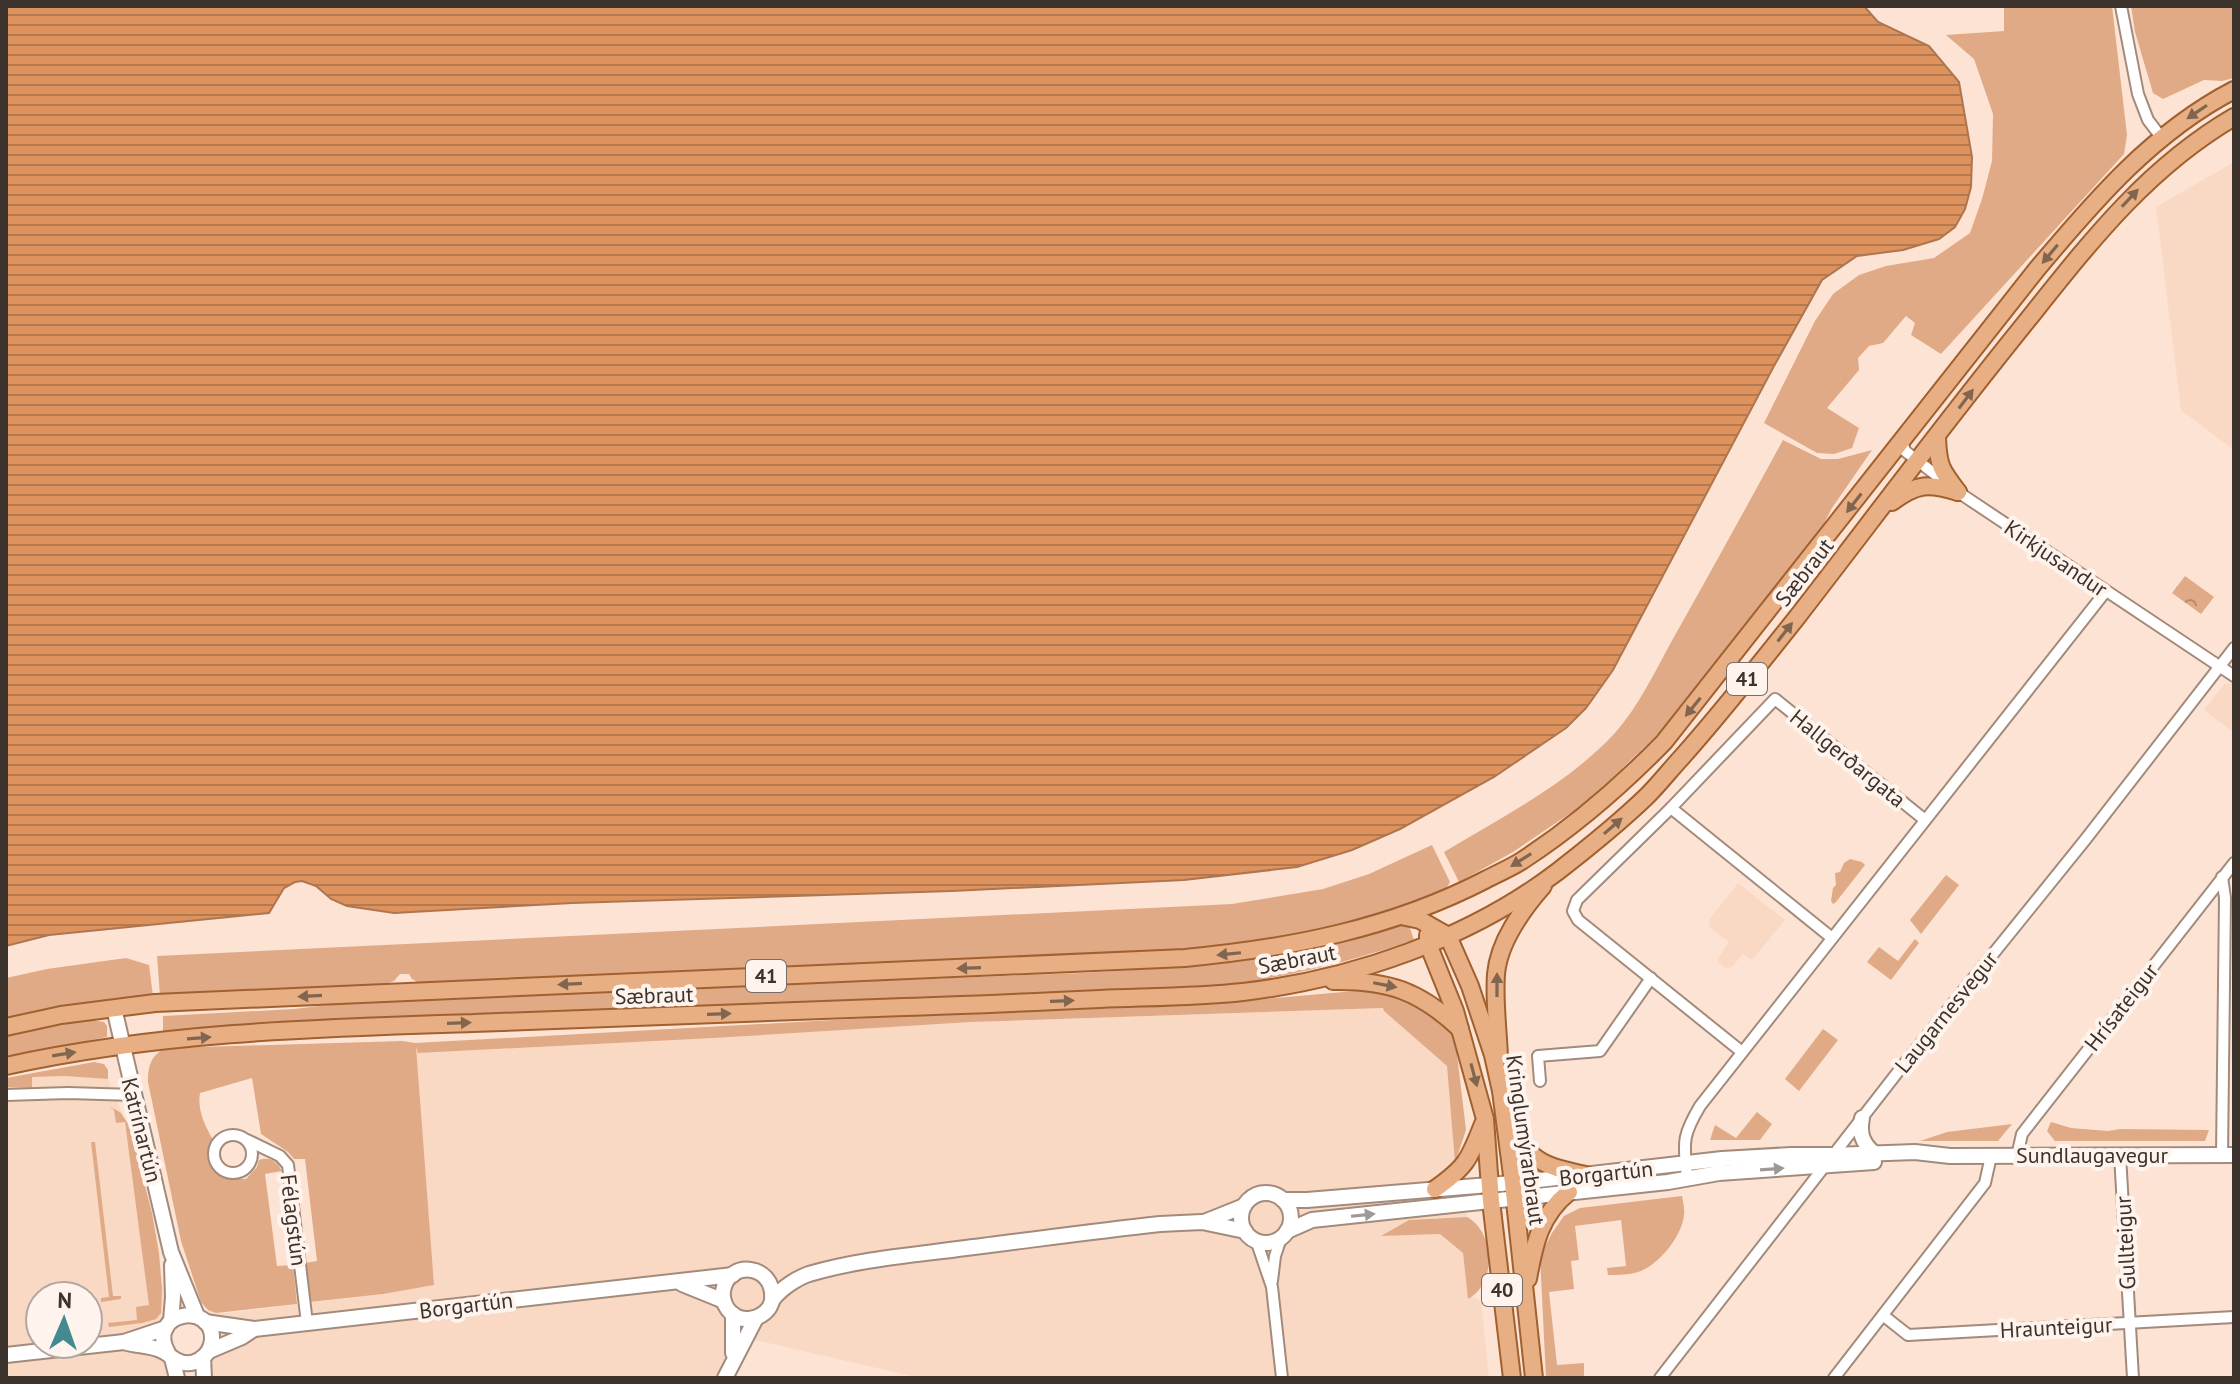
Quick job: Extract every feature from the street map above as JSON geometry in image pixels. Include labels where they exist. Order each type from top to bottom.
[{"type":"main road","name":"Sæbraut","points":[[6,1027],[61,1015],[155,1003],[1185,958],[1292,945],[1399,916],[1455,895],[1521,861],[1627,781],[1711,686],[2037,269],[2089,208],[2161,137],[2234,90]]},
{"type":"main road","name":"Sæbraut","points":[[6,1066],[158,1040],[371,1026],[1244,992],[1307,982],[1365,967],[1448,936],[1553,876],[1649,795],[1704,733],[1997,358],[2119,210],[2170,160],[2234,117]]},
{"type":"main road","points":[[1937,437],[1938,461],[1942,472],[1958,492]]},
{"type":"main road","points":[[1878,512],[1919,486],[1958,492]]},
{"type":"main road","points":[[1501,1091],[1496,993],[1499,959],[1513,927],[1553,876]]},
{"type":"main road","points":[[1430,925],[1455,895]]},
{"type":"main road","points":[[1399,916],[1411,917],[1448,936]]},
{"type":"main road","name":"Kringlumýrarbraut","points":[[1430,925],[1428,944],[1461,1031],[1485,1119],[1525,1296],[1534,1378]]},
{"type":"main road","name":"Kringlumýrarbraut","points":[[1448,936],[1470,986],[1493,1055],[1501,1091],[1505,1123],[1502,1194],[1512,1378]]},
{"type":"main road","points":[[1307,982],[1364,982],[1401,988],[1444,1014],[1461,1031]]},
{"type":"main road","points":[[1435,1189],[1464,1165],[1485,1119]]},
{"type":"main road","points":[[1505,1123],[1522,1147],[1540,1162],[1586,1175]]},
{"type":"main road","points":[[1525,1296],[1543,1222],[1547,1213],[1569,1192]]},
{"type":"main road","points":[[1502,1194],[1523,1378]]},
{"type":"street","points":[[2121,6],[2138,94],[2148,120],[2161,137]]},
{"type":"street","name":"Kirkjusandur","points":[[1902,441],[1905,451],[1958,492],[2234,676]]},
{"type":"street","name":"Hallgerðargata","points":[[1686,1171],[1684,1138],[1700,1106],[2106,591]]},
{"type":"street","name":"Laugarnesvegur","points":[[1660,1378],[2234,648]]},
{"type":"street","name":"Hallgerðargata","points":[[1742,1052],[1578,920],[1573,907],[1577,900],[1671,808],[1775,699],[1925,820]]},
{"type":"street","points":[[1671,808],[1832,938]]},
{"type":"street","name":"Hrísateigur","points":[[2017,1156],[2025,1130],[2234,863]]},
{"type":"street","points":[[2222,877],[2225,898],[2228,1155]]},
{"type":"street","points":[[1540,1081],[1538,1056],[1600,1051],[1651,978]]},
{"type":"street","name":"Katrínartún","points":[[114,1008],[171,1252],[173,1297],[168,1325]]},
{"type":"street","points":[[6,1095],[134,1095]]},
{"type":"street","points":[[1862,1118],[1861,1135],[1874,1153]]},
{"type":"street","name":"Félagstún","points":[[247,1140],[280,1156],[288,1165],[307,1323]]},
{"type":"street","name":"Sundlaugavegur","points":[[1829,1161],[1874,1153],[1924,1152],[1950,1156],[2228,1155]]},
{"type":"street","name":"Borgartún","points":[[678,1282],[728,1307],[741,1318],[756,1318],[765,1313],[772,1299],[803,1276],[821,1270],[885,1258],[1202,1222],[1244,1206],[1252,1198],[1265,1193],[1272,1193],[1283,1200],[1307,1200],[1435,1189],[1502,1194],[1569,1192],[1791,1155],[1829,1161]]},
{"type":"street","name":"Gullteigur","points":[[2120,1155],[2133,1378]]},
{"type":"street","name":"Sundlaugavegur","points":[[1829,1161],[1936,1159],[1950,1156]]},
{"type":"street","points":[[1834,1378],[1985,1183],[1991,1156]]},
{"type":"street","name":"Borgartún","points":[[1202,1222],[1269,1242],[1312,1220],[1502,1194],[1586,1175],[1686,1171]]},
{"type":"street","points":[[1282,1378],[1272,1287],[1275,1256],[1291,1215],[1283,1200]]},
{"type":"street","points":[[1244,1206],[1241,1219],[1272,1287]]},
{"type":"street","name":"Katrínartún","points":[[171,1252],[201,1319]]},
{"type":"street","name":"Borgartún","points":[[6,1355],[124,1342],[168,1325],[183,1315],[219,1325],[254,1329],[678,1282],[733,1275],[748,1269],[763,1274],[803,1276]]},
{"type":"street","points":[[763,1274],[772,1288],[772,1299]]},
{"type":"street","points":[[733,1275],[725,1284],[733,1359]]},
{"type":"street","name":"Hraunteigur","points":[[1884,1316],[1908,1335],[2234,1317]]},
{"type":"street","points":[[725,1378],[756,1318]]},
{"type":"street","points":[[201,1319],[212,1336],[206,1354],[204,1378]]},
{"type":"street","points":[[168,1325],[163,1341],[177,1378]]},
{"type":"street","name":"Borgartún","points":[[124,1342],[151,1347],[178,1361],[191,1363],[254,1329]]},
{"type":"shaded area","points":[[6,6],[1864,6],[1878,22],[1929,46],[1959,82],[1972,157],[1971,187],[1965,209],[1955,227],[1939,239],[1903,250],[1857,256],[1822,280],[1613,670],[1586,708],[1566,728],[1494,777],[1400,829],[1352,850],[1297,867],[1184,880],[572,903],[394,913],[347,906],[331,899],[316,886],[302,881],[284,888],[269,913],[49,935],[6,946]]},
{"type":"shaded area","points":[[2234,162],[2234,450],[2181,410],[2156,207]]},
{"type":"shaded area","points":[[2234,683],[2234,733],[2204,710],[2224,684]]},
{"type":"shaded area","points":[[1738,883],[1785,920],[1752,960],[1743,954],[1732,967],[1725,968],[1718,958],[1729,942],[1710,928],[1709,920]]},
{"type":"shaded area","points":[[1384,1008],[1447,1066],[1455,1163],[1467,1217],[1409,1220],[1383,1236],[1440,1234],[1463,1253],[1468,1298],[1473,1296],[1481,1302],[1489,1378],[920,1378],[738,1336],[717,1378],[208,1378],[208,1310],[228,1313],[434,1285],[415,1043],[419,1053],[971,1022]]},
{"type":"shaded area","points":[[32,1077],[108,1079],[126,1124],[172,1327],[171,1378],[6,1378],[6,1087],[31,1087]]},
{"type":"green space","points":[[2004,6],[2112,6],[2127,135],[2124,154],[1941,354],[1911,335],[1915,323],[1906,316],[1883,343],[1869,346],[1858,358],[1859,370],[1827,408],[1859,428],[1852,448],[1834,454],[1817,453],[1764,423],[1815,321],[1833,294],[1859,275],[1886,266],[1934,258],[1970,233],[1992,161],[1993,114],[1974,59],[1946,35],[2004,31]]},
{"type":"green space","points":[[2131,6],[2234,6],[2234,78],[2204,80],[2163,99],[2153,93],[2135,32]]},
{"type":"green space","points":[[1783,440],[1821,459],[1838,459],[1872,450],[1832,508],[1815,541],[1661,731],[1578,808],[1513,852],[1459,882],[1444,852],[1554,785],[1595,753],[1631,712]]},
{"type":"green space","points":[[2185,576],[2214,597],[2201,614],[2172,593]]},
{"type":"green space","points":[[1432,845],[1450,882],[1446,889],[1363,920],[1296,938],[1231,948],[506,981],[419,983],[409,974],[400,974],[394,981],[383,985],[160,996],[157,956],[1232,904],[1323,889],[1369,874]]},
{"type":"green space","points":[[1850,859],[1865,865],[1833,904],[1835,873],[1840,872]]},
{"type":"green space","points":[[1946,875],[1959,885],[1921,934],[1910,920]]},
{"type":"green space","points":[[1402,924],[1409,925],[1414,940],[1323,967],[1230,985],[163,1033],[163,1016],[294,1009],[370,1000],[1203,966],[1280,956]]},
{"type":"green space","points":[[1915,939],[1919,943],[1891,980],[1867,962],[1879,947],[1898,961]]},
{"type":"green space","points":[[126,958],[149,965],[153,996],[6,1020],[6,978]]},
{"type":"green space","points":[[1366,990],[1403,997],[1427,1009],[1454,1029],[1466,1130],[1455,1163],[1447,1066],[1383,1008],[971,1022],[418,1053],[416,1047],[434,1285],[310,1302],[305,1263],[317,1261],[305,1159],[294,1159],[261,1134],[252,1078],[200,1093],[201,1111],[213,1140],[209,1158],[215,1170],[236,1179],[246,1179],[259,1160],[263,1159],[273,1161],[282,1171],[265,1174],[277,1266],[293,1265],[297,1304],[216,1313],[201,1302],[181,1241],[148,1082],[152,1061],[158,1053],[168,1048],[415,1043],[1230,1002]]},
{"type":"green space","points":[[85,1019],[104,1022],[107,1037],[6,1057],[6,1033]]},
{"type":"green space","points":[[1823,1029],[1838,1040],[1799,1091],[1785,1079]]},
{"type":"green space","points":[[94,1062],[104,1064],[108,1079],[32,1077],[32,1088],[6,1087],[6,1078]]},
{"type":"green space","points":[[109,1106],[121,1113],[130,1127],[152,1213],[162,1289],[161,1313],[156,1319],[109,1327],[108,1323],[137,1320],[136,1307],[149,1305],[125,1122],[116,1123],[114,1110]]},
{"type":"green space","points":[[1757,1112],[1772,1124],[1760,1140],[1710,1140],[1715,1125],[1736,1138]]},
{"type":"green space","points":[[2051,1122],[2071,1128],[2108,1131],[2209,1130],[2205,1141],[2055,1141],[2047,1131]]},
{"type":"green space","points":[[2012,1124],[1998,1141],[1920,1141],[1947,1132]]},
{"type":"green space","points":[[91,1142],[95,1142],[113,1296],[121,1296],[121,1299],[104,1302],[104,1298],[109,1297]]},
{"type":"green space","points":[[1682,1196],[1684,1215],[1675,1240],[1655,1262],[1637,1272],[1608,1275],[1607,1268],[1626,1266],[1621,1220],[1575,1226],[1579,1260],[1571,1261],[1574,1289],[1549,1292],[1557,1365],[1584,1363],[1584,1378],[1546,1378],[1540,1256],[1564,1216],[1580,1208]]},
{"type":"green space","points":[[1467,1217],[1483,1234],[1489,1258],[1484,1282],[1468,1299],[1463,1253],[1440,1234],[1381,1236],[1409,1220]]}]
